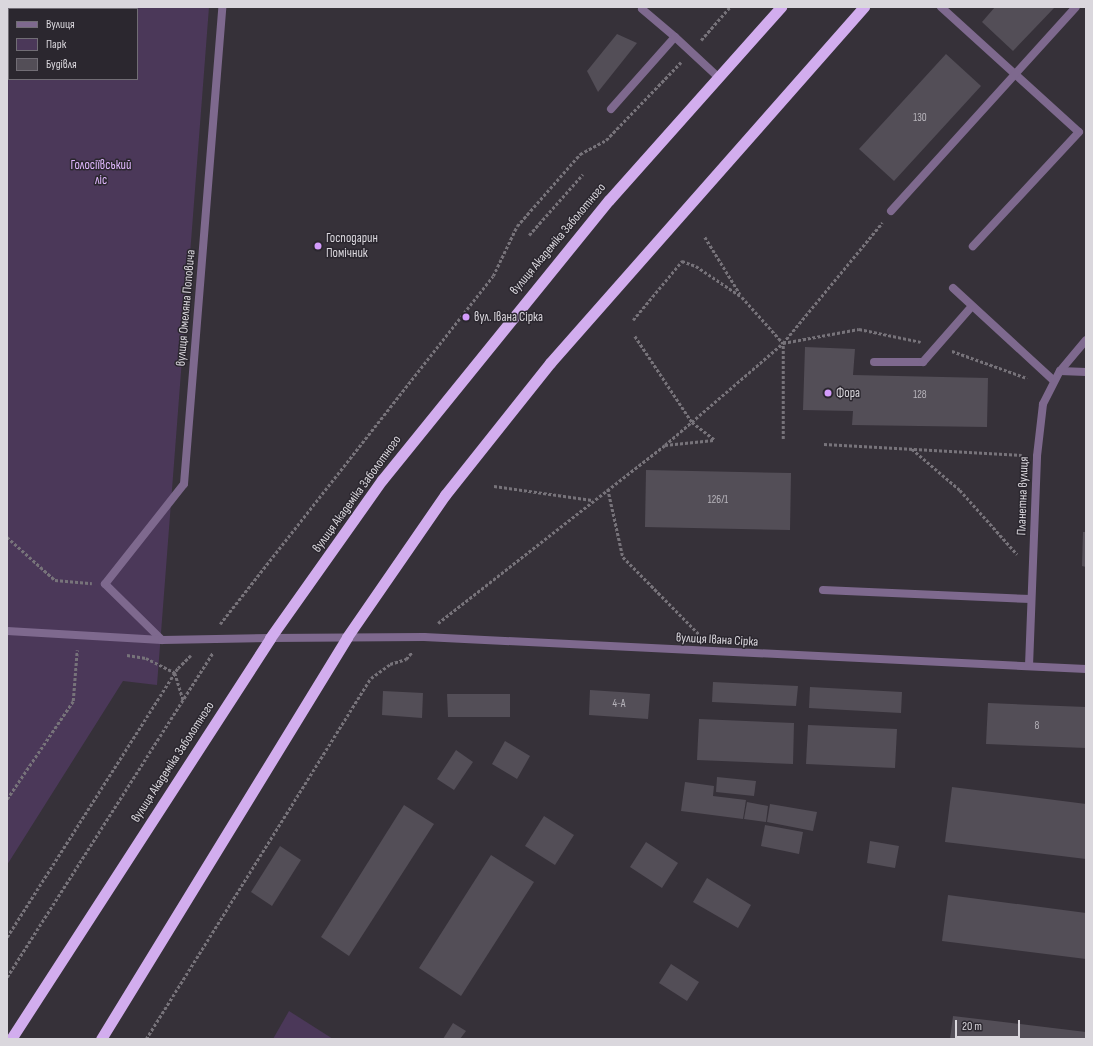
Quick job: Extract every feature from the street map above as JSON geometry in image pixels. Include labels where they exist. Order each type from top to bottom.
[{"type":"highway","name":"вулиця Академіка Заболотного","points":[[11,1039],[270,638],[382,480],[502,329],[718,77],[781,7]]},
{"type":"highway","points":[[101,1039],[347,637],[441,501],[550,363],[864,7]]},
{"type":"street","name":"вулиця Омеляна Поповича","points":[[105,584],[184,484],[222,7]]},
{"type":"street","points":[[941,7],[1079,132],[973,246]]},
{"type":"street","points":[[892,211],[1076,7]]},
{"type":"street","points":[[642,9],[676,37],[718,77]]},
{"type":"street","points":[[611,110],[676,37]]},
{"type":"street","points":[[953,288],[1054,381]]},
{"type":"street","points":[[874,362],[923,362],[972,306]]},
{"type":"street","name":"Планетна вулиця","points":[[1029,666],[1036,456],[1043,404],[1060,371],[1086,340]]},
{"type":"street","points":[[1060,371],[1086,372]]},
{"type":"street","points":[[105,584],[162,640]]},
{"type":"street","points":[[823,590],[1031,599]]},
{"type":"street","name":"вулиця Івана Сірка","points":[[7,631],[162,640],[204,640],[223,638],[424,637],[1086,669]]},
{"type":"path","points":[[7,937],[175,673],[204,640],[236,608],[493,276],[517,226],[580,154],[606,140],[691,51],[730,7]]},
{"type":"path","points":[[529,235],[583,174]]},
{"type":"path","points":[[445,615],[665,445],[783,343],[892,211]]},
{"type":"path","points":[[705,237],[742,296],[783,343],[782,439]]},
{"type":"path","points":[[633,320],[682,261],[696,266],[742,296]]},
{"type":"path","points":[[635,336],[692,422],[715,440],[665,445]]},
{"type":"path","points":[[824,444],[1036,456]]},
{"type":"path","points":[[912,448],[960,490],[1032,571]]},
{"type":"path","points":[[494,486],[593,500]]},
{"type":"path","points":[[608,489],[623,557],[717,652]]},
{"type":"path","points":[[7,537],[55,580],[105,584]]},
{"type":"path","points":[[146,1039],[371,678],[390,664],[406,659],[424,637]]},
{"type":"path","points":[[7,977],[223,638]]},
{"type":"path","points":[[70,646],[85,648]]},
{"type":"path","points":[[7,799],[73,701],[78,646]]},
{"type":"path","points":[[123,654],[146,658],[175,673],[183,700]]},
{"type":"green space","name":"Голосіївський ліс","points":[[7,7],[209,7],[157,685],[123,681],[7,865]]},
{"type":"green space","points":[[289,1011],[333,1039],[273,1039]]},
{"type":"building","points":[[995,7],[1055,7],[1013,51],[982,22]]},
{"type":"building","points":[[617,34],[637,43],[598,92],[587,71]]},
{"type":"building","points":[[946,54],[981,86],[894,181],[859,149]]},
{"type":"building","points":[[805,347],[855,349],[853,375],[988,378],[987,427],[852,425],[853,411],[803,410]]},
{"type":"building","points":[[646,470],[791,473],[790,530],[645,527]]},
{"type":"building","points":[[1083,532],[1086,532],[1086,567],[1082,566]]},
{"type":"building","points":[[713,682],[798,686],[796,706],[712,702]]},
{"type":"building","points":[[810,687],[902,692],[901,713],[809,708]]},
{"type":"building","points":[[590,690],[650,694],[648,719],[589,715]]},
{"type":"building","points":[[383,691],[423,693],[422,718],[382,715]]},
{"type":"building","points":[[447,694],[510,694],[510,717],[448,717]]},
{"type":"building","points":[[988,703],[1086,707],[1086,748],[986,744]]},
{"type":"building","points":[[699,719],[794,723],[793,764],[697,760]]},
{"type":"building","points":[[808,725],[897,729],[895,768],[806,764]]},
{"type":"building","points":[[505,741],[530,756],[517,779],[492,764]]},
{"type":"building","points":[[456,750],[473,762],[454,790],[437,779]]},
{"type":"building","points":[[717,777],[756,781],[754,796],[716,792]]},
{"type":"building","points":[[685,782],[714,786],[713,796],[746,800],[743,819],[681,811]]},
{"type":"building","points":[[952,787],[1086,804],[1086,859],[945,842]]},
{"type":"building","points":[[747,802],[768,806],[766,822],[744,819]]},
{"type":"building","points":[[770,804],[817,812],[813,831],[767,822]]},
{"type":"building","points":[[404,805],[434,824],[349,956],[321,937]]},
{"type":"building","points":[[544,816],[574,835],[555,865],[525,846]]},
{"type":"building","points":[[765,825],[803,832],[799,854],[761,846]]},
{"type":"building","points":[[870,841],[899,846],[895,868],[867,863]]},
{"type":"building","points":[[646,842],[678,863],[662,888],[630,867]]},
{"type":"building","points":[[280,846],[301,860],[272,906],[251,892]]},
{"type":"building","points":[[491,855],[534,882],[461,996],[419,968]]},
{"type":"building","points":[[707,878],[751,905],[738,928],[693,902]]},
{"type":"building","points":[[948,895],[1086,913],[1086,959],[942,941]]},
{"type":"building","points":[[671,964],[699,982],[687,1001],[659,983]]},
{"type":"building","points":[[953,1016],[1086,1032],[1086,1039],[950,1039]]},
{"type":"building","points":[[453,1023],[466,1031],[460,1039],[443,1039]]},
{"type":"place","name":"Господарин Помічник","points":[[318,246]]},
{"type":"place","name":"вул. Івана Сірка","points":[[466,317]]},
{"type":"place","name":"Фора","points":[[828,393]]}]
